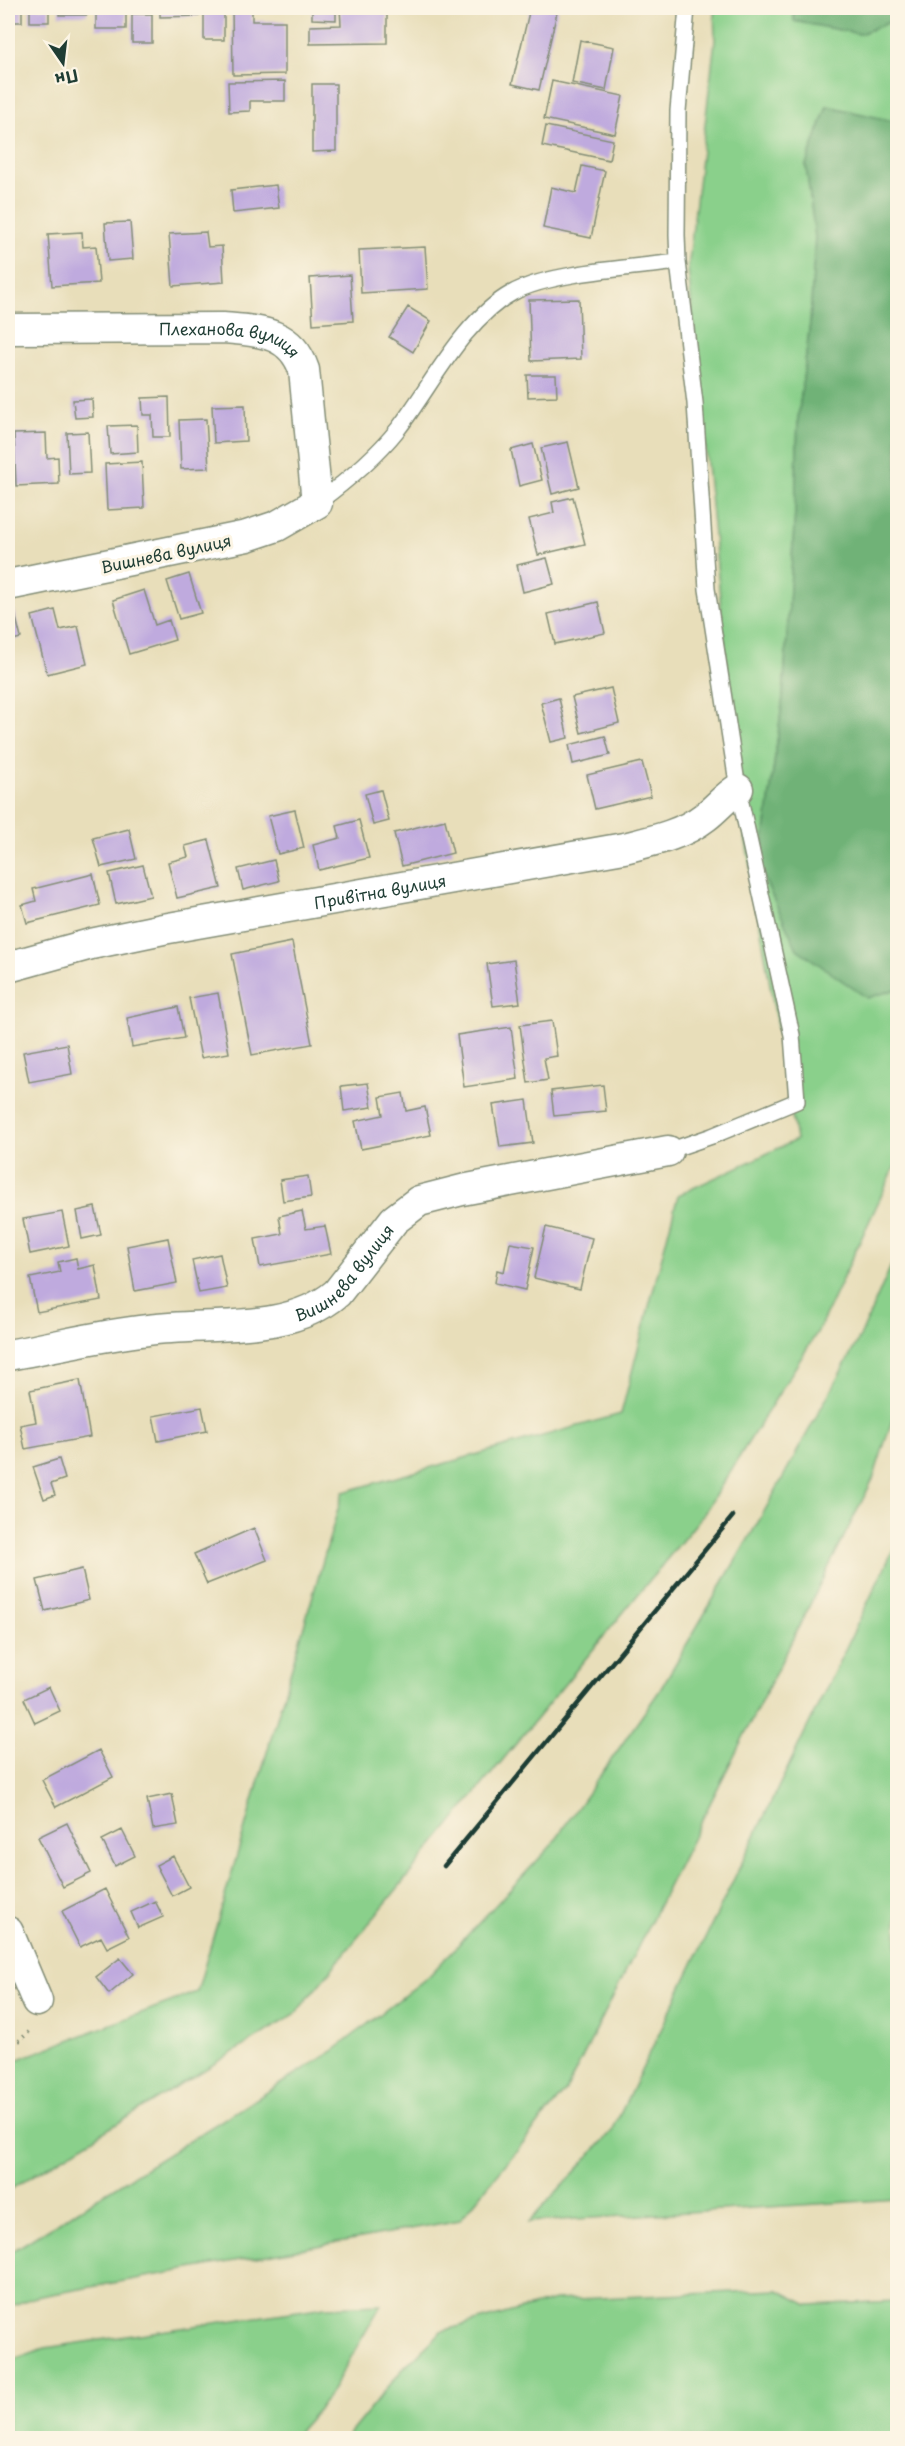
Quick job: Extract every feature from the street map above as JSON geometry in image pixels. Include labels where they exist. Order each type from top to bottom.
[{"type":"street","name":"Плеханова вулиця","points":[[8,329],[223,328],[259,331],[277,337],[300,357],[304,370],[317,503]]},
{"type":"street","name":"Вишнева вулиця","points":[[8,585],[247,536],[277,526],[317,503]]},
{"type":"street","name":"Привітна вулиця","points":[[8,967],[91,944],[163,929],[624,848],[683,830],[707,816],[726,797],[738,789]]},
{"type":"street","name":"Вишнева вулиця","points":[[8,1355],[147,1330],[276,1321],[300,1315],[338,1293],[394,1220],[419,1201],[483,1186],[668,1151]]},
{"type":"street","points":[[8,1932],[37,2001]]},
{"type":"lane","points":[[668,1151],[712,1136],[797,1101],[792,1035],[738,789],[708,589],[694,403],[678,262],[678,111],[687,8]]},
{"type":"lane","points":[[317,503],[353,476],[375,454],[410,413],[464,337],[482,316],[504,298],[530,285],[553,279],[678,262]]},
{"type":"green space","points":[[714,8],[793,8],[795,21],[860,34],[897,19],[897,122],[827,106],[806,165],[815,237],[810,323],[798,419],[795,512],[783,697],[760,870],[867,998],[897,989],[897,1162],[818,1331],[703,1515],[295,2014],[8,2191],[8,2063],[197,1992],[343,1492],[621,1414],[678,1195],[796,1140],[741,812],[688,269],[715,40]]},
{"type":"green space","points":[[793,8],[897,8],[897,19],[860,34],[794,21]]},
{"type":"green space","points":[[827,106],[897,122],[897,989],[867,998],[797,949],[760,870],[783,697],[795,512],[798,419],[810,323],[815,237],[806,165]]},
{"type":"green space","points":[[897,1252],[897,1405],[873,1479],[566,2090],[460,2220],[36,2297],[8,2307],[8,2254],[333,2051],[429,1976],[550,1847],[660,1690],[760,1519],[860,1337]]},
{"type":"green space","points":[[897,1542],[897,2199],[529,2222],[612,2131]]},
{"type":"green space","points":[[778,2290],[808,2305],[897,2301],[897,2438],[346,2438],[403,2369],[442,2331],[555,2300]]},
{"type":"green space","points":[[381,2305],[327,2399],[292,2438],[8,2438],[8,2361],[45,2348],[325,2307]]},
{"type":"building","points":[[8,8],[22,8],[22,22],[8,22]]},
{"type":"building","points":[[30,8],[49,8],[49,22],[30,22]]},
{"type":"building","points":[[59,8],[87,8],[87,15],[59,15]]},
{"type":"building","points":[[96,8],[126,8],[126,29],[96,29]]},
{"type":"building","points":[[160,8],[199,8],[199,16],[160,17]]},
{"type":"building","points":[[204,8],[224,8],[224,40],[204,40]]},
{"type":"building","points":[[232,8],[252,8],[252,21],[285,21],[285,74],[233,75]]},
{"type":"building","points":[[312,8],[336,8],[336,20],[312,19]]},
{"type":"building","points":[[340,8],[387,8],[387,43],[310,44],[310,26],[341,25]]},
{"type":"building","points":[[530,8],[558,8],[539,90],[512,84]]},
{"type":"building","points":[[132,14],[152,14],[152,43],[132,43]]},
{"type":"building","points":[[580,40],[614,47],[606,90],[572,83]]},
{"type":"building","points":[[285,81],[285,101],[250,101],[250,111],[229,112],[228,82]]},
{"type":"building","points":[[552,81],[623,96],[615,134],[544,119]]},
{"type":"building","points":[[312,84],[336,84],[336,151],[312,152]]},
{"type":"building","points":[[546,126],[613,140],[609,160],[542,146]]},
{"type":"building","points":[[582,166],[605,171],[591,238],[543,228],[551,187],[576,193]]},
{"type":"building","points":[[276,185],[279,208],[233,213],[231,190]]},
{"type":"building","points":[[130,222],[133,259],[108,261],[105,223]]},
{"type":"building","points":[[82,232],[83,247],[96,246],[99,283],[52,286],[48,234]]},
{"type":"building","points":[[206,232],[208,247],[222,246],[224,282],[173,286],[169,234]]},
{"type":"building","points":[[425,247],[428,289],[361,293],[359,250]]},
{"type":"building","points":[[350,275],[353,321],[313,324],[310,278]]},
{"type":"building","points":[[579,299],[581,359],[531,361],[529,300]]},
{"type":"building","points":[[408,307],[431,321],[413,352],[389,337]]},
{"type":"building","points":[[527,375],[556,375],[557,396],[528,397]]},
{"type":"building","points":[[169,397],[170,437],[153,437],[152,415],[143,415],[142,398]]},
{"type":"building","points":[[92,399],[93,417],[75,418],[73,400]]},
{"type":"building","points":[[245,405],[246,441],[214,443],[212,406]]},
{"type":"building","points":[[206,419],[209,468],[181,469],[179,420]]},
{"type":"building","points":[[137,425],[138,452],[110,454],[108,426]]},
{"type":"building","points":[[88,432],[90,473],[69,474],[67,433]]},
{"type":"building","points":[[46,433],[47,458],[58,457],[59,484],[16,486],[14,434]]},
{"type":"building","points":[[568,442],[579,487],[552,494],[541,448]]},
{"type":"building","points":[[533,444],[542,480],[519,486],[511,450]]},
{"type":"building","points":[[142,462],[144,508],[107,510],[105,464]]},
{"type":"building","points":[[573,497],[585,544],[538,555],[529,519],[554,513],[552,502]]},
{"type":"building","points":[[547,558],[554,584],[523,592],[517,565]]},
{"type":"building","points":[[189,574],[201,613],[179,619],[167,581]]},
{"type":"building","points":[[144,590],[155,625],[169,620],[175,640],[129,654],[113,600]]},
{"type":"building","points":[[598,602],[605,633],[555,644],[548,614]]},
{"type":"building","points":[[14,610],[21,638],[8,641],[8,611]]},
{"type":"building","points":[[55,610],[60,630],[78,626],[87,664],[47,674],[32,616]]},
{"type":"building","points":[[611,688],[619,723],[581,733],[572,697]]},
{"type":"building","points":[[559,698],[568,738],[551,742],[541,703]]},
{"type":"building","points":[[605,736],[610,755],[573,764],[569,745]]},
{"type":"building","points":[[642,762],[651,796],[595,809],[587,775]]},
{"type":"building","points":[[381,790],[389,821],[373,825],[365,794]]},
{"type":"building","points":[[295,810],[304,848],[278,854],[268,816]]},
{"type":"building","points":[[359,820],[369,858],[319,870],[313,845],[340,838],[337,826]]},
{"type":"building","points":[[445,820],[453,853],[402,866],[394,833]]},
{"type":"building","points":[[129,829],[136,859],[101,867],[93,838]]},
{"type":"building","points":[[209,840],[221,888],[177,898],[168,862],[188,857],[185,846]]},
{"type":"building","points":[[274,860],[279,881],[243,890],[238,869]]},
{"type":"building","points":[[143,865],[151,896],[116,904],[109,873]]},
{"type":"building","points":[[93,874],[100,905],[27,923],[22,905],[36,901],[33,889]]},
{"type":"building","points":[[292,942],[312,1044],[252,1055],[232,954]]},
{"type":"building","points":[[514,960],[520,1003],[493,1006],[487,964]]},
{"type":"building","points":[[218,993],[229,1053],[201,1058],[189,998]]},
{"type":"building","points":[[178,1007],[184,1038],[132,1047],[127,1018]]},
{"type":"building","points":[[552,1021],[557,1056],[544,1058],[548,1080],[528,1083],[520,1025]]},
{"type":"building","points":[[511,1027],[518,1079],[464,1087],[457,1035]]},
{"type":"building","points":[[67,1044],[72,1074],[29,1082],[23,1052]]},
{"type":"building","points":[[368,1083],[372,1107],[344,1111],[341,1086]]},
{"type":"building","points":[[603,1085],[606,1111],[554,1116],[551,1091]]},
{"type":"building","points":[[403,1093],[406,1111],[425,1107],[431,1135],[361,1149],[355,1121],[383,1115],[380,1097]]},
{"type":"building","points":[[527,1100],[533,1143],[500,1147],[493,1105]]},
{"type":"building","points":[[308,1176],[311,1197],[283,1201],[280,1180]]},
{"type":"building","points":[[95,1207],[101,1235],[82,1239],[77,1211]]},
{"type":"building","points":[[302,1211],[306,1229],[325,1226],[331,1254],[260,1267],[255,1239],[282,1234],[279,1216]]},
{"type":"building","points":[[62,1212],[69,1246],[30,1254],[23,1219]]},
{"type":"building","points":[[546,1227],[592,1238],[580,1289],[534,1278]]},
{"type":"building","points":[[168,1238],[177,1283],[135,1291],[127,1246]]},
{"type":"building","points":[[510,1243],[534,1247],[525,1290],[495,1283],[497,1270],[504,1272]]},
{"type":"building","points":[[220,1254],[227,1288],[199,1293],[192,1260]]},
{"type":"building","points":[[76,1258],[78,1269],[95,1265],[101,1300],[37,1312],[30,1278],[60,1272],[58,1262]]},
{"type":"building","points":[[80,1380],[90,1437],[25,1449],[20,1425],[36,1422],[30,1390]]},
{"type":"building","points":[[202,1407],[207,1431],[158,1441],[153,1416]]},
{"type":"building","points":[[59,1459],[65,1479],[51,1484],[55,1495],[44,1499],[33,1467]]},
{"type":"building","points":[[254,1528],[267,1560],[207,1584],[194,1554]]},
{"type":"building","points":[[82,1569],[89,1600],[45,1611],[37,1580]]},
{"type":"building","points":[[49,1687],[60,1711],[35,1723],[24,1699]]},
{"type":"building","points":[[99,1750],[113,1777],[56,1807],[42,1780]]},
{"type":"building","points":[[172,1794],[178,1825],[153,1829],[147,1799]]},
{"type":"building","points":[[67,1823],[91,1873],[63,1887],[38,1837]]},
{"type":"building","points":[[122,1830],[135,1856],[115,1866],[102,1840]]},
{"type":"building","points":[[173,1856],[189,1887],[172,1896],[156,1865]]},
{"type":"building","points":[[105,1889],[129,1937],[107,1948],[101,1937],[80,1947],[62,1911]]},
{"type":"building","points":[[155,1901],[163,1917],[138,1928],[131,1912]]},
{"type":"building","points":[[120,1958],[133,1974],[109,1994],[96,1977]]},
{"type":"railway","points":[[444,1866],[733,1516]]}]
